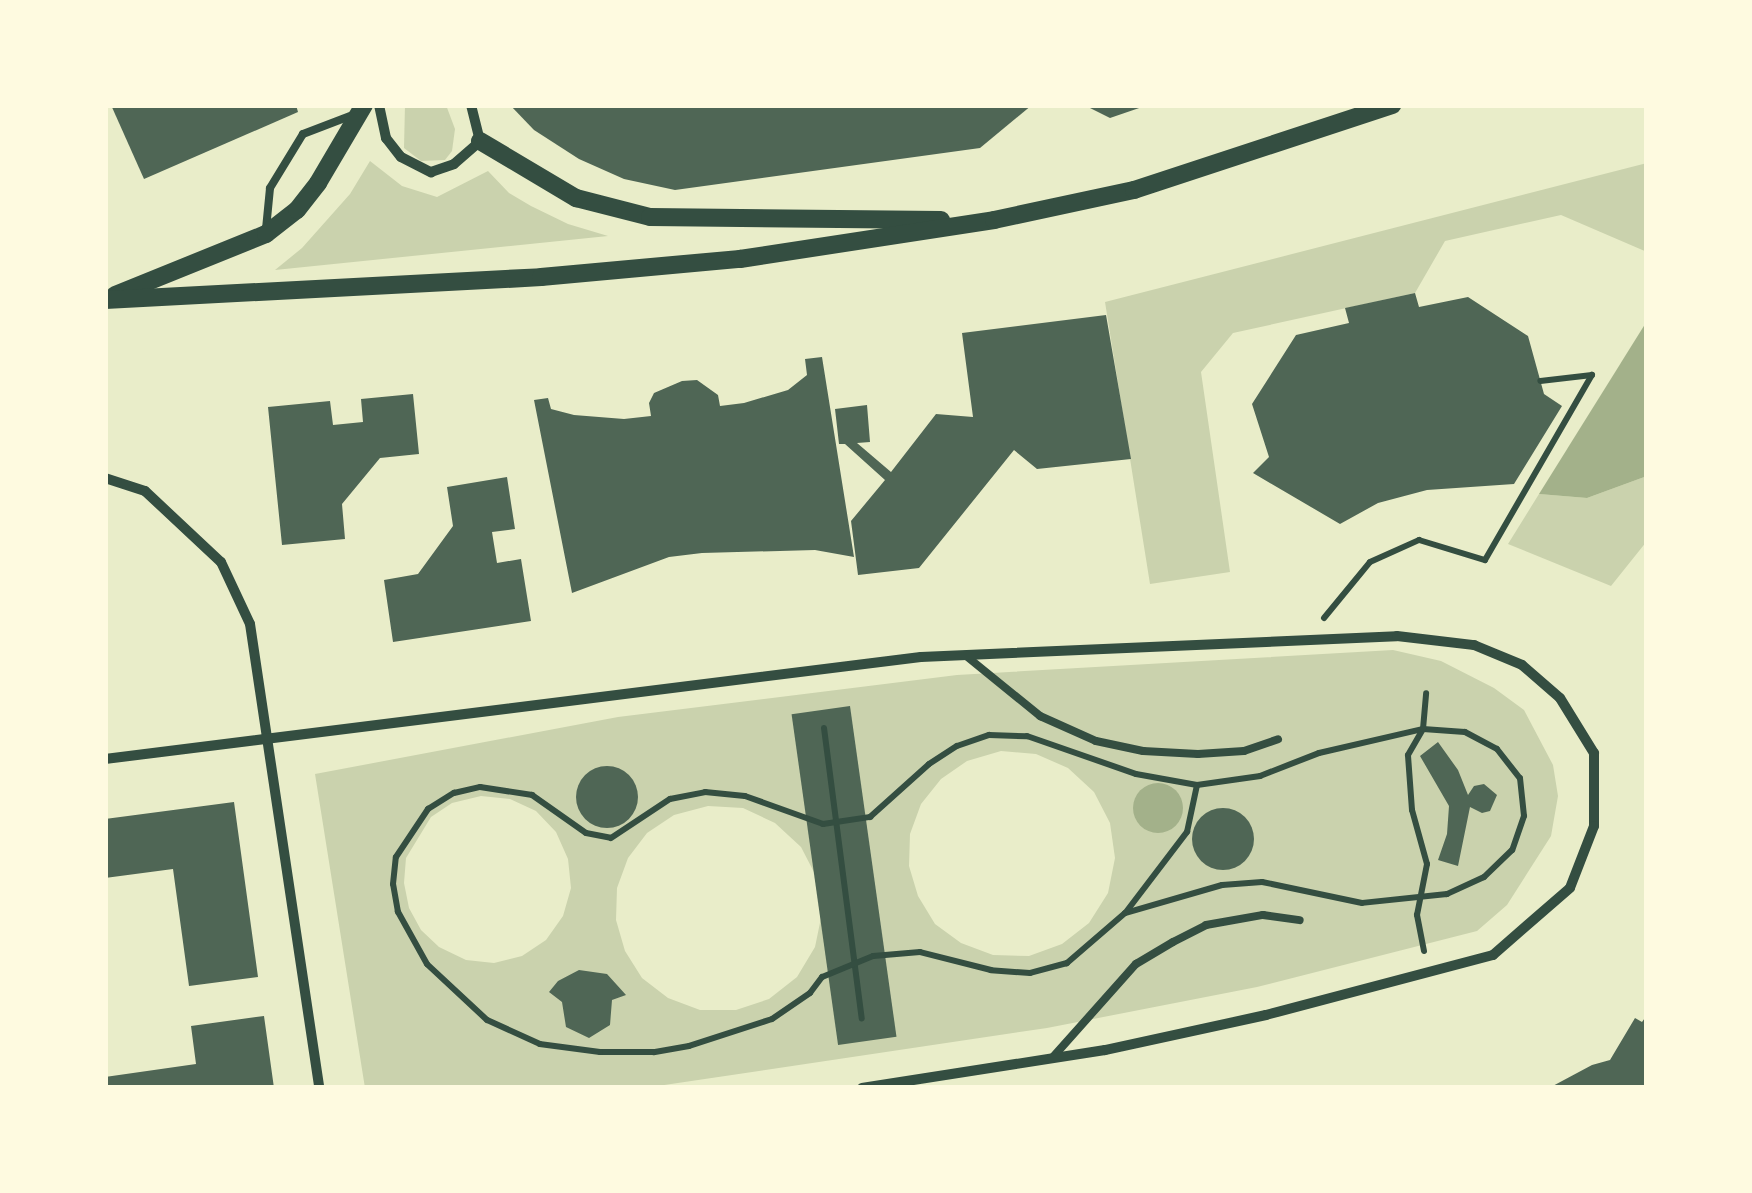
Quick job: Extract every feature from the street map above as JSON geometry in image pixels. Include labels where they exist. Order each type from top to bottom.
[{"type":"street","points":[[470,105],[480,141],[576,198],[650,217],[994,220]]},
{"type":"street","points":[[105,299],[541,277],[740,259],[994,220],[1134,190],[1392,105]]},
{"type":"street","points":[[105,299],[266,234],[297,210],[368,107],[400,158],[415,167],[444,169],[480,141]]},
{"type":"street","points":[[105,478],[145,491],[222,562],[250,624],[320,1088]]},
{"type":"street","points":[[105,759],[965,655],[1397,636],[1474,645],[1522,665],[1560,698],[1594,754],[1594,826],[1570,888],[1492,955],[1266,1014],[1050,1060],[862,1088]]},
{"type":"lane","points":[[266,234],[270,188],[303,134],[368,107]]},
{"type":"lane","points":[[965,655],[1040,716],[1096,741],[1143,751],[1198,754],[1244,750],[1278,740]]},
{"type":"lane","points":[[1050,1060],[1122,978],[1173,942],[1206,926],[1263,915],[1300,920]]},
{"type":"path","points":[[1307,638],[1370,562],[1419,540],[1485,560],[1592,374],[1540,380]]},
{"type":"path","points":[[1426,693],[1423,729],[1408,754],[1412,810],[1427,864],[1418,915],[1428,972]]},
{"type":"path","points":[[824,728],[862,1019]]},
{"type":"path","points":[[1125,913],[1222,885],[1262,882],[1362,903],[1447,894],[1484,877],[1512,850],[1524,816],[1520,778],[1497,748],[1465,732],[1423,729],[1319,754],[1260,776],[1197,785],[1136,774],[1028,736],[989,735],[956,746],[870,817],[823,824],[746,796],[706,792],[670,799],[611,838],[586,834],[532,795],[480,787],[454,793],[428,808],[396,857],[393,884],[398,912],[411,938],[451,991],[486,1020],[540,1044],[600,1052],[654,1052],[689,1046],[772,1019],[841,965],[872,956],[920,952],[992,970],[1030,972],[1067,963],[1125,913],[1187,832],[1197,785]]},
{"type":"shaded area","points":[[405,105],[446,105],[455,129],[452,151],[445,160],[421,161],[404,148]]},
{"type":"shaded area","points":[[370,161],[402,186],[437,197],[488,171],[509,193],[531,206],[568,224],[608,236],[275,270],[302,248],[350,194]]},
{"type":"shaded area","points":[[1647,163],[1647,252],[1561,215],[1445,241],[1415,293],[1233,333],[1201,372],[1230,572],[1150,584],[1105,302]]},
{"type":"shaded area","points":[[1647,321],[1647,476],[1587,498],[1539,494]]},
{"type":"shaded area","points":[[1647,476],[1647,541],[1611,586],[1508,544],[1539,494],[1587,498]]},
{"type":"shaded area","points":[[1393,650],[1441,661],[1494,688],[1524,710],[1553,765],[1558,796],[1551,836],[1507,905],[1477,931],[1257,987],[1047,1028],[644,1088],[365,1088],[315,774],[618,717],[957,675]],"holes":[[[1001,751],[1036,754],[1068,768],[1094,792],[1110,823],[1115,858],[1108,893],[1089,923],[1062,944],[1029,956],[993,955],[961,943],[935,924],[918,896],[909,866],[910,834],[921,804],[941,779],[967,761]],[[481,796],[510,799],[536,811],[556,832],[568,859],[571,888],[563,916],[546,940],[522,956],[494,963],[466,960],[439,947],[421,930],[409,908],[404,883],[406,858],[431,817],[452,803]],[[708,806],[743,808],[775,823],[801,847],[817,878],[822,913],[815,947],[797,977],[769,999],[736,1010],[700,1010],[668,998],[642,978],[625,951],[616,920],[617,888],[628,858],[647,833],[674,815]]]},
{"type":"shaded area","points":[[1158,783],[1176,790],[1183,808],[1176,826],[1158,833],[1140,826],[1133,808],[1140,790]]},
{"type":"building","points":[[111,105],[296,105],[298,112],[144,179]]},
{"type":"building","points":[[510,105],[1032,105],[980,148],[675,190],[624,179],[579,159],[534,130]]},
{"type":"building","points":[[1084,105],[1145,105],[1145,106],[1110,118]]},
{"type":"building","points":[[1415,293],[1419,307],[1468,297],[1528,336],[1544,394],[1562,406],[1514,484],[1427,490],[1378,503],[1340,524],[1253,473],[1269,457],[1252,404],[1296,335],[1349,323],[1345,308]]},
{"type":"building","points":[[1106,315],[1131,459],[1037,469],[1014,450],[919,568],[858,575],[851,521],[885,480],[845,444],[839,444],[835,409],[867,405],[870,442],[857,443],[891,472],[936,414],[973,417],[962,333]]},
{"type":"building","points":[[822,357],[854,557],[815,550],[669,557],[572,593],[534,400],[548,398],[551,409],[574,415],[624,419],[651,416],[649,403],[654,393],[682,381],[697,380],[718,395],[720,406],[744,403],[788,390],[807,375],[805,359]]},
{"type":"building","points":[[413,394],[419,454],[380,458],[342,504],[345,539],[282,545],[268,407],[330,401],[333,425],[363,422],[361,399]]},
{"type":"building","points":[[507,477],[515,529],[492,532],[497,563],[521,559],[531,621],[393,642],[384,580],[418,574],[453,526],[447,487]]},
{"type":"building","points":[[850,706],[896,1037],[838,1045],[792,714]]},
{"type":"building","points":[[1438,742],[1458,770],[1468,795],[1474,786],[1484,784],[1497,795],[1490,811],[1482,813],[1470,807],[1458,866],[1438,860],[1447,834],[1449,806],[1420,756]]},
{"type":"building","points":[[607,766],[629,775],[638,797],[629,819],[607,828],[585,819],[576,797],[585,775]]},
{"type":"building","points":[[234,802],[258,977],[189,986],[173,869],[105,878],[105,819]]},
{"type":"building","points":[[1223,808],[1245,817],[1254,839],[1245,861],[1223,870],[1201,861],[1192,839],[1201,817]]},
{"type":"building","points":[[579,970],[607,974],[626,995],[612,1000],[610,1025],[589,1038],[566,1027],[562,1002],[549,992],[558,981]]},
{"type":"building","points":[[1647,1015],[1647,1088],[1549,1088],[1610,1060],[1635,1018],[1642,1022]]},
{"type":"building","points":[[264,1016],[274,1088],[105,1088],[105,1077],[196,1064],[191,1026]]}]
